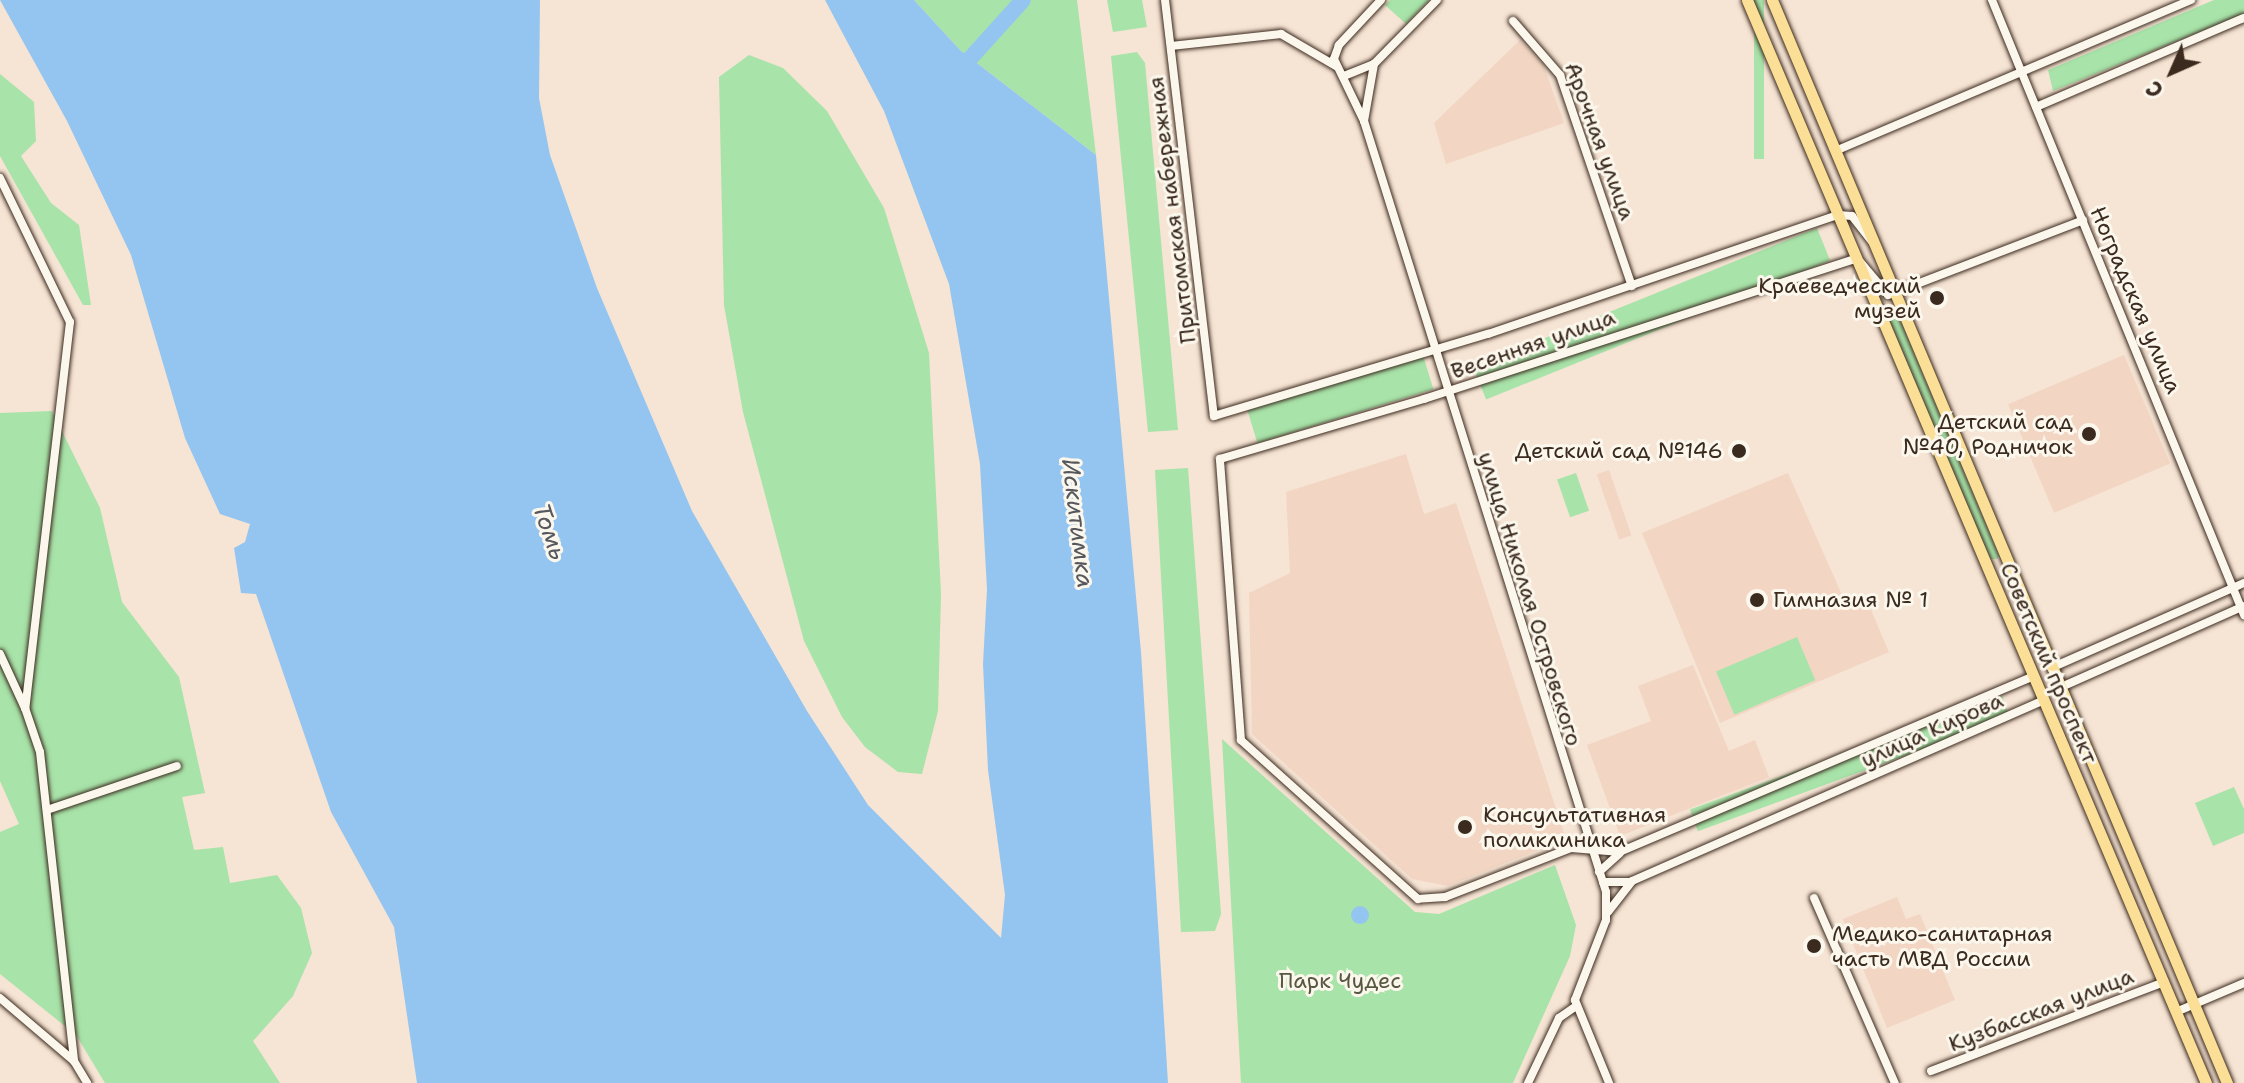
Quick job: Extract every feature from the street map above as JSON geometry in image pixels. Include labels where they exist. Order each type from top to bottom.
[{"type":"main road","name":"Советский проспект","points":[[1747,0],[2206,1083]]},
{"type":"main road","name":"Советский проспект","points":[[1772,0],[2227,1083]]},
{"type":"main road","points":[[1984,562],[1995,565],[2004,554]]},
{"type":"main road","name":"улица Кирова","points":[[2034,676],[2051,668]]},
{"type":"main road","name":"улица Кирова","points":[[2044,700],[2059,688]]},
{"type":"street","name":"Притомская набережная","points":[[1165,0],[1214,416]]},
{"type":"street","points":[[1336,66],[1335,51],[1381,0]]},
{"type":"street","points":[[1344,76],[1374,64],[1437,0]]},
{"type":"street","name":"Ноградская улица","points":[[1992,0],[2240,585],[2243,609]]},
{"type":"street","points":[[1835,151],[2191,0]]},
{"type":"street","points":[[2036,107],[2244,18]]},
{"type":"street","name":"Арочная улица","points":[[1513,21],[1560,75],[1632,286]]},
{"type":"street","points":[[1171,46],[1281,34],[1336,66]]},
{"type":"street","points":[[1364,121],[1374,64]]},
{"type":"street","name":"улица Николая Островского","points":[[1336,66],[1344,76],[1364,121],[1446,392],[1603,882],[1607,912],[1575,992],[1576,1006]]},
{"type":"street","points":[[0,178],[70,322],[62,365],[25,708]]},
{"type":"street","name":"Советский проспект","points":[[1838,215],[1852,216],[1874,243]]},
{"type":"street","name":"Весенняя улица","points":[[1214,416],[1434,351],[1838,215]]},
{"type":"street","points":[[1896,294],[2083,220]]},
{"type":"street","name":"Советский проспект","points":[[1857,258],[1866,264],[1881,292],[1896,294]]},
{"type":"street","name":"Весенняя улица","points":[[1590,848],[1571,848],[1445,897],[1418,899],[1241,740],[1220,459],[1446,392],[1738,293],[1857,258]]},
{"type":"street","points":[[2051,668],[2240,585]]},
{"type":"street","name":"улица Кирова","points":[[2059,688],[2243,609]]},
{"type":"street","points":[[0,654],[25,708],[40,752],[74,1061]]},
{"type":"street","name":"улица Кирова","points":[[1599,872],[1620,852],[2034,676]]},
{"type":"street","name":"улица Кирова","points":[[1603,882],[1632,881],[2044,700]]},
{"type":"street","points":[[47,810],[177,766]]},
{"type":"street","points":[[1590,848],[1620,852]]},
{"type":"street","name":"улица Кирова","points":[[1607,912],[1632,881]]},
{"type":"street","points":[[1814,898],[1895,1083]]},
{"type":"street","name":"Кузбасская улица","points":[[1931,1071],[2164,982]]},
{"type":"street","points":[[2176,1012],[2244,983]]},
{"type":"street","points":[[0,998],[74,1061],[87,1083]]},
{"type":"street","points":[[1528,1083],[1559,1018],[1576,1006],[1609,1083]]},
{"type":"shaded area","points":[[1520,40],[1543,64],[1564,123],[1446,164],[1434,123]]},
{"type":"shaded area","name":"Детский сад №40, Родничок","points":[[2124,355],[2170,464],[2054,513],[2008,404]]},
{"type":"shaded area","points":[[1406,454],[1424,514],[1456,503],[1566,839],[1448,886],[1412,879],[1252,734],[1249,593],[1290,573],[1286,492]]},
{"type":"shaded area","points":[[1609,470],[1631,535],[1619,539],[1597,474]]},
{"type":"shaded area","name":"Гимназия № 1","points":[[1788,473],[1846,604],[1865,596],[1889,652],[1720,723],[1642,533]]},
{"type":"shaded area","points":[[1693,665],[1729,751],[1755,740],[1769,777],[1620,836],[1587,745],[1651,721],[1638,686]]},
{"type":"shaded area","points":[[1897,897],[1906,919],[1920,914],[1955,1000],[1887,1028],[1843,919]]},
{"type":"green space","points":[[914,0],[1077,0],[1096,155],[960,50]]},
{"type":"green space","points":[[1107,0],[1142,0],[1147,27],[1113,32]]},
{"type":"green space","points":[[1390,0],[1429,0],[1406,24],[1385,5]]},
{"type":"green space","points":[[1754,0],[1764,0],[1764,159],[1754,159]]},
{"type":"green space","points":[[2214,0],[2244,0],[2244,14],[2053,91],[2048,70]]},
{"type":"green space","points":[[1137,52],[1145,63],[1178,430],[1148,432],[1111,56]]},
{"type":"green space","points":[[749,55],[783,68],[827,111],[884,208],[929,353],[941,594],[938,711],[922,774],[898,772],[865,747],[842,717],[804,641],[743,412],[724,305],[719,77]]},
{"type":"green space","points":[[0,74],[34,102],[36,141],[21,156],[51,203],[79,225],[91,305],[83,305],[0,156]]},
{"type":"green space","points":[[1817,228],[1830,260],[1486,399],[1473,367]]},
{"type":"green space","points":[[1897,313],[1999,556],[1997,559],[1990,559],[1888,317]]},
{"type":"green space","points":[[1422,352],[1433,389],[1257,443],[1246,406]]},
{"type":"green space","points":[[52,411],[100,508],[122,602],[179,677],[205,793],[182,797],[194,850],[223,847],[230,883],[277,875],[301,908],[312,953],[293,996],[253,1041],[280,1083],[105,1083],[76,1035],[0,974],[0,832],[19,824],[0,781],[0,413]]},
{"type":"green space","points":[[1188,468],[1221,914],[1215,931],[1181,932],[1155,470]]},
{"type":"green space","points":[[1576,473],[1589,511],[1570,517],[1557,480]]},
{"type":"green space","points":[[1797,637],[1815,680],[1734,715],[1716,671]]},
{"type":"green space","points":[[2002,696],[2010,718],[1698,831],[1690,810]]},
{"type":"green space","name":"Парк Чудес","points":[[1222,739],[1415,912],[1439,914],[1555,865],[1576,925],[1570,956],[1513,1083],[1241,1083]]},
{"type":"green space","points":[[2234,787],[2244,809],[2244,833],[2213,846],[2195,803]]},
{"type":"water","name":"Томь","points":[[0,0],[540,0],[539,98],[550,155],[597,288],[692,511],[807,711],[868,805],[1001,938],[1005,895],[988,770],[983,664],[987,589],[980,464],[949,284],[884,111],[825,0],[914,0],[960,50],[1096,155],[1141,652],[1168,1083],[417,1083],[394,927],[331,812],[256,594],[241,593],[234,548],[245,542],[250,524],[220,514],[185,438],[131,255],[67,121]]},
{"type":"water","points":[[1356,906],[1364,906],[1369,915],[1367,922],[1356,924],[1351,919],[1351,911]]},
{"type":"waterway","name":"Искитимка","points":[[957,73],[1023,0]]},
{"type":"place","name":"Краеведческий музей","points":[[1937,298]]},
{"type":"place","name":"Детский сад №40, Родничок","points":[[2089,434]]},
{"type":"place","name":"Детский сад №146","points":[[1739,451]]},
{"type":"place","name":"Гимназия № 1","points":[[1757,600]]},
{"type":"place","name":"Консультативная поликлиника","points":[[1465,827]]},
{"type":"place","name":"Медико-санитарная часть МВД России","points":[[1814,946]]}]
